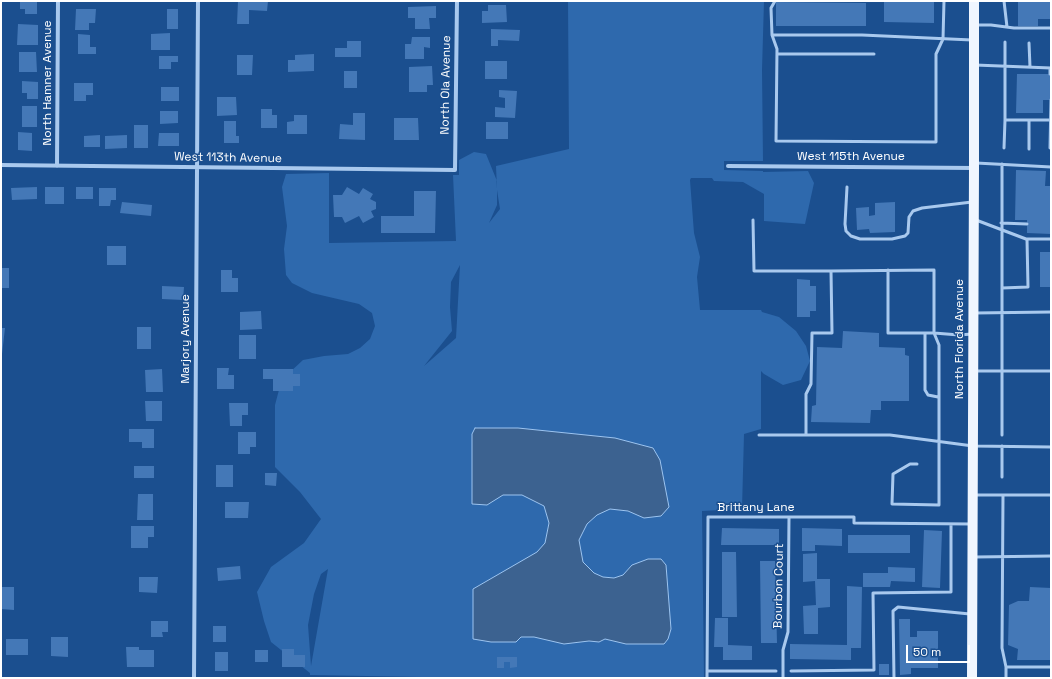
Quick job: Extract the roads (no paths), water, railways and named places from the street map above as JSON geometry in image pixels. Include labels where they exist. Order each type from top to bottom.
[{"type":"main road","name":"North Florida Avenue","points":[[972,678],[974,1]]},
{"type":"street","name":"North Hamner Avenue","points":[[58,1],[58,166]]},
{"type":"street","name":"Marjory Avenue","points":[[194,678],[198,1]]},
{"type":"street","name":"North Ola Avenue","points":[[455,170],[457,1]]},
{"type":"street","name":"West 113th Avenue","points":[[1,165],[455,170]]},
{"type":"street","name":"West 115th Avenue","points":[[728,166],[974,166]]},
{"type":"lane","points":[[775,1],[771,8],[772,35],[777,49],[776,141],[936,142],[936,54],[943,39],[944,1]]},
{"type":"lane","points":[[1004,1],[1006,26]]},
{"type":"lane","points":[[974,24],[991,24],[1014,28],[1051,28]]},
{"type":"lane","points":[[772,35],[862,35],[973,40]]},
{"type":"lane","points":[[1004,148],[1005,42]]},
{"type":"lane","points":[[1029,43],[1030,67]]},
{"type":"lane","points":[[776,54],[874,54]]},
{"type":"lane","points":[[974,65],[1005,65],[1051,68],[1050,74]]},
{"type":"lane","points":[[1050,148],[1051,100]]},
{"type":"lane","points":[[1005,120],[1051,121]]},
{"type":"lane","points":[[1029,121],[1029,149]]},
{"type":"lane","points":[[974,166],[1002,164],[1051,166],[1051,161]]},
{"type":"lane","points":[[1002,164],[1002,435]]},
{"type":"lane","points":[[848,187],[845,224],[846,230],[851,236],[860,239],[892,239],[905,236],[908,232],[909,217],[913,211],[922,208],[974,201]]},
{"type":"lane","points":[[753,220],[754,271],[934,270],[934,333],[939,345],[939,505],[892,504],[893,474],[910,464],[917,464]]},
{"type":"lane","points":[[974,220],[1027,239],[1051,239]]},
{"type":"lane","points":[[1002,223],[1027,224]]},
{"type":"lane","points":[[1002,288],[1028,287],[1027,239]]},
{"type":"lane","points":[[888,270],[888,334],[973,334]]},
{"type":"lane","points":[[806,435],[806,394],[811,384],[812,333],[832,333],[831,271]]},
{"type":"lane","points":[[974,312],[1051,312]]},
{"type":"lane","points":[[926,333],[926,390],[928,395],[938,397]]},
{"type":"lane","points":[[973,371],[1051,371]]},
{"type":"lane","points":[[759,435],[890,435],[973,446],[1051,447]]},
{"type":"lane","points":[[1002,446],[1002,478]]},
{"type":"lane","points":[[973,495],[1051,495]]},
{"type":"lane","points":[[1003,495],[1002,648],[1006,667],[1006,678]]},
{"type":"lane","name":"Brittany Lane","points":[[707,678],[708,517],[854,517],[854,524],[972,524]]},
{"type":"lane","name":"Bourbon Court","points":[[783,678],[783,650],[788,632],[789,517]]},
{"type":"lane","points":[[791,671],[874,670],[873,593],[951,592],[951,524]]},
{"type":"lane","points":[[972,557],[1051,556]]},
{"type":"lane","points":[[894,678],[893,611],[898,607],[972,614]]},
{"type":"lane","points":[[1006,667],[1051,667]]},
{"type":"lane","points":[[707,671],[776,671]]}]
